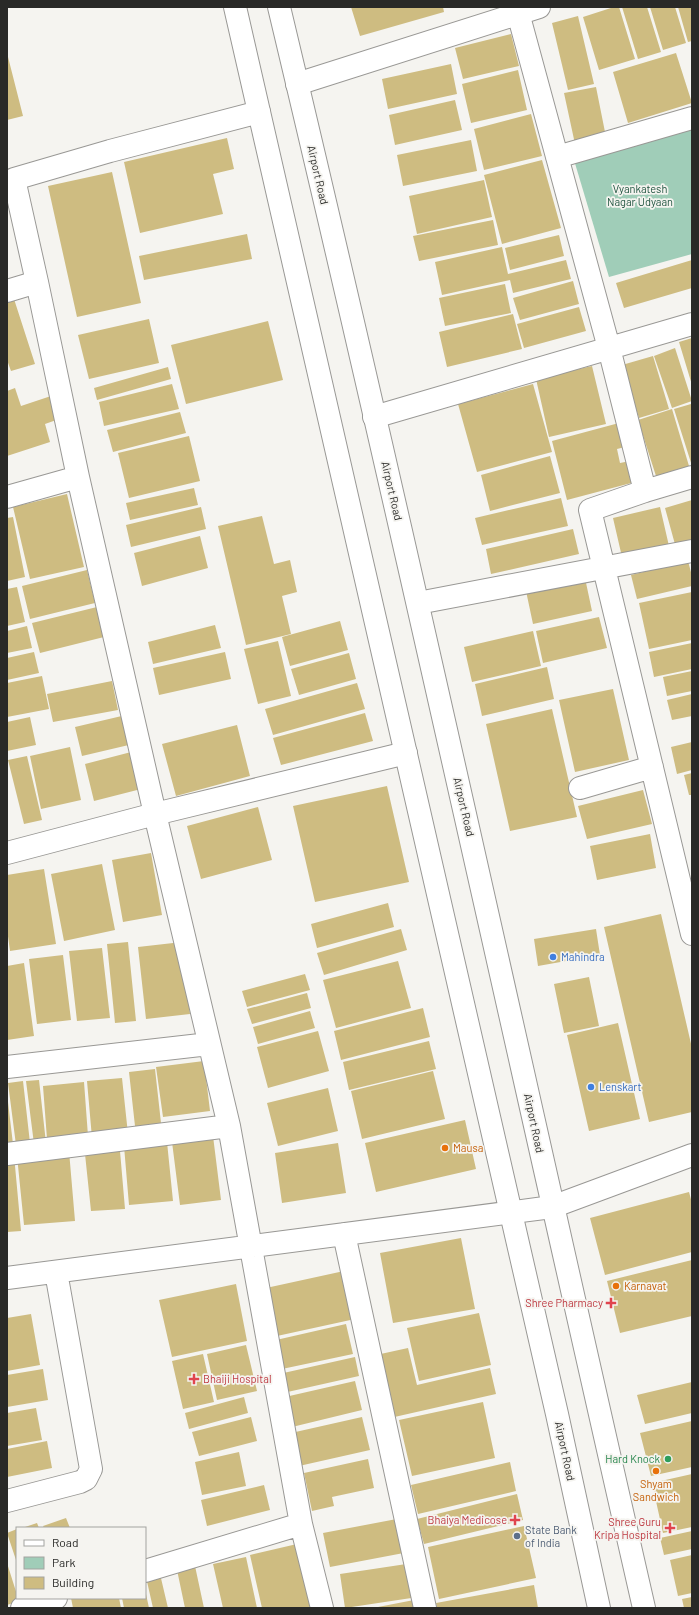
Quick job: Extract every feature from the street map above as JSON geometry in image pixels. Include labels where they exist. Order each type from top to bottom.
[{"type":"street","name":"Airport Road","points":[[235,7],[557,1414],[599,1608]]},
{"type":"street","name":"Airport Road","points":[[279,7],[418,603],[552,1207],[644,1608]]},
{"type":"street","points":[[297,84],[539,7]]},
{"type":"street","points":[[518,14],[609,348],[645,490]]},
{"type":"street","points":[[259,112],[110,151],[14,179],[38,282],[78,477],[155,814],[229,1126],[301,1524],[322,1608]]},
{"type":"street","points":[[557,156],[692,118]]},
{"type":"street","points":[[7,291],[38,282]]},
{"type":"street","points":[[374,417],[692,324]]},
{"type":"street","points":[[7,497],[78,477]]},
{"type":"street","points":[[692,477],[645,490],[590,510],[692,934]]},
{"type":"street","points":[[418,603],[692,551]]},
{"type":"street","points":[[7,853],[155,814],[406,753]]},
{"type":"street","points":[[580,788],[652,767]]},
{"type":"street","points":[[7,1067],[209,1044]]},
{"type":"street","points":[[7,1154],[229,1126]]},
{"type":"street","points":[[7,1278],[552,1207],[692,1155]]},
{"type":"street","points":[[344,1234],[425,1608]]},
{"type":"street","points":[[7,1500],[80,1482],[86,1479],[91,1469],[56,1272]]},
{"type":"street","points":[[146,1572],[301,1524]]},
{"type":"street","points":[[22,1608],[53,1599]]},
{"type":"green space","name":"Vyankatesh Nagar Udyaan","points":[[692,124],[692,254],[609,277],[574,160]]},
{"type":"building","points":[[351,7],[443,7],[444,12],[360,36]]},
{"type":"building","points":[[614,7],[619,7],[635,59],[599,70],[583,17]]},
{"type":"building","points":[[622,7],[647,7],[661,52],[638,59]]},
{"type":"building","points":[[650,7],[675,7],[686,43],[663,50]]},
{"type":"building","points":[[678,7],[692,7],[692,41],[688,42]]},
{"type":"building","points":[[578,16],[594,84],[568,90],[552,23]]},
{"type":"building","points":[[511,34],[519,66],[463,79],[455,48]]},
{"type":"building","points":[[7,53],[23,116],[7,120]]},
{"type":"building","points":[[676,53],[692,103],[628,123],[613,72]]},
{"type":"building","points":[[451,64],[457,94],[388,109],[382,79]]},
{"type":"building","points":[[518,70],[527,110],[471,123],[462,84]]},
{"type":"building","points":[[596,87],[606,137],[575,144],[564,93]]},
{"type":"building","points":[[455,100],[462,130],[395,145],[389,115]]},
{"type":"building","points":[[531,114],[542,156],[484,170],[474,129]]},
{"type":"building","points":[[227,138],[234,169],[213,174],[223,214],[140,233],[124,162]]},
{"type":"building","points":[[471,140],[477,171],[403,186],[397,155]]},
{"type":"building","points":[[542,160],[561,228],[502,244],[484,175]]},
{"type":"building","points":[[112,172],[141,303],[77,317],[48,186]]},
{"type":"building","points":[[484,180],[492,217],[417,234],[409,196]]},
{"type":"building","points":[[493,220],[498,245],[419,261],[413,236]]},
{"type":"building","points":[[247,234],[252,259],[144,280],[139,256]]},
{"type":"building","points":[[559,235],[564,256],[510,270],[505,248]]},
{"type":"building","points":[[502,247],[508,274],[566,260],[571,279],[513,293],[510,280],[442,295],[435,262]]},
{"type":"building","points":[[692,260],[692,288],[624,308],[616,283]]},
{"type":"building","points":[[573,281],[579,304],[520,320],[513,298]]},
{"type":"building","points":[[505,284],[511,313],[445,326],[439,298]]},
{"type":"building","points":[[14,299],[35,364],[11,371],[7,360],[7,301]]},
{"type":"building","points":[[579,307],[586,331],[524,348],[517,324]]},
{"type":"building","points":[[513,314],[522,349],[447,367],[439,332]]},
{"type":"building","points":[[149,319],[159,363],[89,379],[78,335]]},
{"type":"building","points":[[268,321],[283,380],[186,404],[171,345]]},
{"type":"building","points":[[692,338],[692,385],[679,342]]},
{"type":"building","points":[[675,348],[692,401],[672,408],[654,356]]},
{"type":"building","points":[[653,356],[669,409],[639,418],[622,365]]},
{"type":"building","points":[[592,366],[606,424],[549,437],[536,379]]},
{"type":"building","points":[[168,367],[171,379],[97,400],[94,388]]},
{"type":"building","points":[[172,384],[179,409],[104,426],[99,402]]},
{"type":"building","points":[[533,384],[552,452],[477,472],[458,404]]},
{"type":"building","points":[[15,388],[21,406],[54,395],[62,418],[45,424],[50,442],[7,456],[7,391]]},
{"type":"building","points":[[691,404],[692,407],[692,466],[674,409]]},
{"type":"building","points":[[672,409],[689,466],[656,476],[638,420]]},
{"type":"building","points":[[180,412],[186,433],[113,452],[107,430]]},
{"type":"building","points":[[619,423],[625,447],[617,449],[620,463],[630,461],[635,482],[567,500],[552,441]]},
{"type":"building","points":[[189,436],[200,481],[129,498],[118,453]]},
{"type":"building","points":[[550,456],[560,493],[490,511],[481,475]]},
{"type":"building","points":[[194,488],[198,505],[130,520],[126,503]]},
{"type":"building","points":[[67,494],[84,567],[30,579],[13,507]]},
{"type":"building","points":[[561,498],[568,526],[482,545],[475,518]]},
{"type":"building","points":[[692,500],[692,544],[676,548],[665,508]]},
{"type":"building","points":[[201,507],[206,529],[131,547],[126,525]]},
{"type":"building","points":[[660,507],[669,546],[622,557],[613,518]]},
{"type":"building","points":[[262,516],[274,564],[290,560],[297,592],[282,596],[291,634],[246,645],[218,526]]},
{"type":"building","points":[[13,517],[25,577],[7,581],[7,518]]},
{"type":"building","points":[[573,529],[579,554],[491,574],[486,549]]},
{"type":"building","points":[[200,536],[208,568],[142,586],[134,553]]},
{"type":"building","points":[[688,561],[692,576],[692,586],[637,599],[631,575]]},
{"type":"building","points":[[87,570],[95,603],[30,619],[22,586]]},
{"type":"building","points":[[585,578],[592,611],[533,624],[526,591]]},
{"type":"building","points":[[17,587],[25,622],[7,626],[7,589]]},
{"type":"building","points":[[692,592],[692,640],[649,649],[639,603]]},
{"type":"building","points":[[97,607],[104,637],[40,653],[32,623]]},
{"type":"building","points":[[599,617],[607,648],[543,663],[536,631]]},
{"type":"building","points":[[340,621],[348,650],[290,666],[282,637]]},
{"type":"building","points":[[215,625],[221,648],[153,664],[148,642]]},
{"type":"building","points":[[27,626],[32,648],[7,653],[7,631]]},
{"type":"building","points":[[533,631],[541,666],[472,682],[464,647]]},
{"type":"building","points":[[278,641],[291,696],[258,704],[244,649]]},
{"type":"building","points":[[692,643],[692,669],[654,677],[649,652]]},
{"type":"building","points":[[34,652],[39,673],[7,680],[7,658]]},
{"type":"building","points":[[225,652],[231,679],[159,695],[153,668]]},
{"type":"building","points":[[349,653],[356,679],[299,695],[291,669]]},
{"type":"building","points":[[547,667],[554,699],[482,716],[475,684]]},
{"type":"building","points":[[692,671],[692,691],[667,696],[663,677]]},
{"type":"building","points":[[42,676],[49,709],[7,717],[7,683]]},
{"type":"building","points":[[112,681],[118,710],[53,722],[47,694]]},
{"type":"building","points":[[357,683],[365,709],[273,735],[265,709]]},
{"type":"building","points":[[613,689],[629,760],[575,772],[559,700]]},
{"type":"building","points":[[692,694],[692,716],[672,720],[667,700]]},
{"type":"building","points":[[552,709],[577,817],[510,831],[486,724]]},
{"type":"building","points":[[365,713],[373,741],[281,765],[273,738]]},
{"type":"building","points":[[126,715],[133,744],[82,756],[75,727]]},
{"type":"building","points":[[30,717],[36,745],[7,751],[7,722]]},
{"type":"building","points":[[237,725],[250,776],[176,796],[162,744]]},
{"type":"building","points":[[692,742],[692,770],[677,774],[671,747]]},
{"type":"building","points":[[70,747],[81,800],[41,809],[30,756]]},
{"type":"building","points":[[135,751],[145,788],[94,801],[85,764]]},
{"type":"building","points":[[27,756],[42,820],[24,824],[8,760]]},
{"type":"building","points":[[692,773],[692,795],[689,795],[684,775]]},
{"type":"building","points":[[387,786],[409,882],[315,902],[293,806]]},
{"type":"building","points":[[643,790],[652,824],[587,839],[578,806]]},
{"type":"building","points":[[258,807],[272,860],[201,879],[187,826]]},
{"type":"building","points":[[650,834],[656,868],[597,880],[590,846]]},
{"type":"building","points":[[151,853],[162,915],[123,922],[112,860]]},
{"type":"building","points":[[102,864],[115,930],[64,941],[51,874]]},
{"type":"building","points":[[44,869],[56,944],[10,951],[7,929],[7,875]]},
{"type":"building","points":[[388,903],[394,927],[317,948],[311,924]]},
{"type":"building","points":[[661,914],[692,1048],[692,1112],[649,1122],[604,927]]},
{"type":"building","points":[[401,929],[407,950],[324,975],[317,953]]},
{"type":"building","points":[[596,929],[600,955],[538,966],[534,939]]},
{"type":"building","points":[[128,942],[136,1021],[115,1023],[107,944]]},
{"type":"building","points":[[182,942],[190,1014],[146,1019],[138,947]]},
{"type":"building","points":[[102,948],[110,1018],[77,1021],[69,951]]},
{"type":"building","points":[[63,955],[71,1020],[37,1024],[29,959]]},
{"type":"building","points":[[398,961],[411,1008],[336,1028],[323,980]]},
{"type":"building","points":[[24,963],[34,1036],[7,1040],[7,966]]},
{"type":"building","points":[[305,974],[310,990],[247,1007],[242,991]]},
{"type":"building","points":[[589,977],[599,1026],[564,1033],[554,984]]},
{"type":"building","points":[[307,993],[311,1008],[252,1024],[247,1009]]},
{"type":"building","points":[[423,1008],[430,1037],[341,1060],[334,1031]]},
{"type":"building","points":[[310,1011],[315,1028],[258,1044],[253,1027]]},
{"type":"building","points":[[618,1023],[640,1119],[589,1131],[567,1035]]},
{"type":"building","points":[[318,1031],[329,1071],[268,1088],[257,1047]]},
{"type":"building","points":[[429,1041],[436,1069],[349,1090],[343,1062]]},
{"type":"building","points":[[204,1061],[210,1111],[163,1117],[156,1067]]},
{"type":"building","points":[[155,1069],[162,1132],[136,1135],[129,1072]]},
{"type":"building","points":[[433,1071],[445,1119],[362,1139],[351,1091]]},
{"type":"building","points":[[122,1078],[128,1134],[92,1138],[87,1081]]},
{"type":"building","points":[[39,1080],[46,1143],[34,1144],[26,1081]]},
{"type":"building","points":[[23,1081],[30,1143],[16,1145],[8,1083]]},
{"type":"building","points":[[84,1082],[88,1136],[47,1139],[43,1086]]},
{"type":"building","points":[[328,1088],[338,1131],[278,1146],[267,1103]]},
{"type":"building","points":[[8,1102],[13,1144],[7,1145],[7,1103]]},
{"type":"building","points":[[465,1120],[476,1169],[376,1192],[365,1143]]},
{"type":"building","points":[[213,1136],[221,1200],[180,1205],[172,1142]]},
{"type":"building","points":[[167,1142],[173,1201],[129,1205],[124,1146]]},
{"type":"building","points":[[338,1143],[346,1193],[282,1203],[275,1153]]},
{"type":"building","points":[[69,1151],[75,1221],[24,1225],[17,1156]]},
{"type":"building","points":[[120,1151],[125,1209],[91,1211],[85,1154]]},
{"type":"building","points":[[14,1155],[21,1231],[7,1232],[7,1156]]},
{"type":"building","points":[[689,1192],[692,1203],[692,1252],[605,1275],[590,1218]]},
{"type":"building","points":[[461,1238],[475,1309],[393,1323],[380,1253]]},
{"type":"building","points":[[692,1260],[692,1316],[620,1333],[607,1281]]},
{"type":"building","points":[[344,1271],[355,1319],[277,1336],[266,1288]]},
{"type":"building","points":[[236,1284],[247,1341],[172,1357],[159,1300]]},
{"type":"building","points":[[479,1313],[491,1365],[419,1381],[407,1328]]},
{"type":"building","points":[[31,1314],[40,1365],[7,1371],[7,1318]]},
{"type":"building","points":[[346,1324],[353,1354],[282,1369],[276,1340]]},
{"type":"building","points":[[246,1345],[257,1391],[217,1400],[207,1354]]},
{"type":"building","points":[[408,1348],[417,1385],[490,1368],[496,1394],[390,1418],[376,1355]]},
{"type":"building","points":[[203,1354],[214,1402],[183,1409],[172,1361]]},
{"type":"building","points":[[355,1357],[359,1376],[283,1393],[279,1374]]},
{"type":"building","points":[[43,1369],[48,1400],[7,1407],[7,1375]]},
{"type":"building","points":[[355,1381],[362,1410],[292,1427],[285,1397]]},
{"type":"building","points":[[692,1382],[692,1413],[645,1424],[637,1395]]},
{"type":"building","points":[[244,1397],[248,1413],[189,1429],[185,1413]]},
{"type":"building","points":[[483,1402],[495,1458],[412,1476],[399,1420]]},
{"type":"building","points":[[36,1408],[42,1440],[7,1446],[7,1413]]},
{"type":"building","points":[[251,1417],[257,1441],[199,1456],[192,1432]]},
{"type":"building","points":[[362,1417],[370,1450],[299,1466],[291,1433]]},
{"type":"building","points":[[692,1421],[692,1467],[651,1476],[640,1433]]},
{"type":"building","points":[[47,1441],[52,1468],[7,1477],[7,1449]]},
{"type":"building","points":[[239,1452],[246,1486],[202,1495],[195,1462]]},
{"type":"building","points":[[368,1459],[374,1488],[332,1497],[334,1506],[312,1511],[304,1473]]},
{"type":"building","points":[[510,1462],[516,1491],[418,1514],[411,1485]]},
{"type":"building","points":[[692,1474],[692,1527],[663,1533],[652,1483]]},
{"type":"building","points":[[264,1485],[270,1510],[207,1526],[201,1500]]},
{"type":"building","points":[[517,1494],[523,1520],[424,1544],[417,1519]]},
{"type":"building","points":[[66,1518],[70,1527],[44,1527]]},
{"type":"building","points":[[402,1518],[409,1552],[330,1567],[323,1533]]},
{"type":"building","points":[[37,1523],[39,1527],[25,1527]]},
{"type":"building","points":[[524,1526],[536,1578],[439,1599],[428,1547]]},
{"type":"building","points":[[16,1529],[16,1560],[7,1533]]},
{"type":"building","points":[[692,1531],[692,1549],[664,1555],[660,1538]]},
{"type":"building","points":[[297,1544],[312,1608],[262,1608],[250,1555]]},
{"type":"building","points":[[692,1555],[692,1593],[678,1596],[670,1560]]},
{"type":"building","points":[[246,1557],[257,1608],[223,1608],[213,1564]]},
{"type":"building","points":[[7,1563],[16,1592],[16,1599],[18,1599],[19,1601],[7,1605]]},
{"type":"building","points":[[413,1563],[418,1597],[345,1608],[340,1574]]},
{"type":"building","points":[[195,1566],[204,1608],[185,1608],[177,1570]]},
{"type":"building","points":[[160,1574],[168,1608],[153,1608],[146,1577]]},
{"type":"building","points":[[534,1585],[538,1608],[437,1608],[436,1603]]},
{"type":"building","points":[[146,1594],[149,1608],[124,1608],[122,1599],[146,1599]]},
{"type":"building","points":[[692,1597],[692,1608],[684,1608],[682,1599]]},
{"type":"building","points":[[71,1599],[119,1599],[121,1608],[73,1608]]},
{"type":"building","points":[[414,1600],[415,1608],[378,1608],[378,1607]]},
{"type":"place","name":"Mahindra","points":[[553,957]]},
{"type":"place","name":"Lenskart","points":[[591,1087]]},
{"type":"place","name":"Mausa","points":[[445,1148]]},
{"type":"place","name":"Karnavat","points":[[616,1286]]},
{"type":"place","name":"Shree Pharmacy","points":[[611,1303]]},
{"type":"place","name":"Bhaiji Hospital","points":[[194,1379]]},
{"type":"place","name":"Hard Knock","points":[[668,1459]]},
{"type":"place","name":"Shyam Sandwich","points":[[656,1471]]},
{"type":"place","name":"Bhaiya Medicose","points":[[515,1520]]},
{"type":"place","name":"Shree Guru Kripa Hospital","points":[[670,1528]]},
{"type":"place","name":"State Bank of India","points":[[517,1536]]}]
